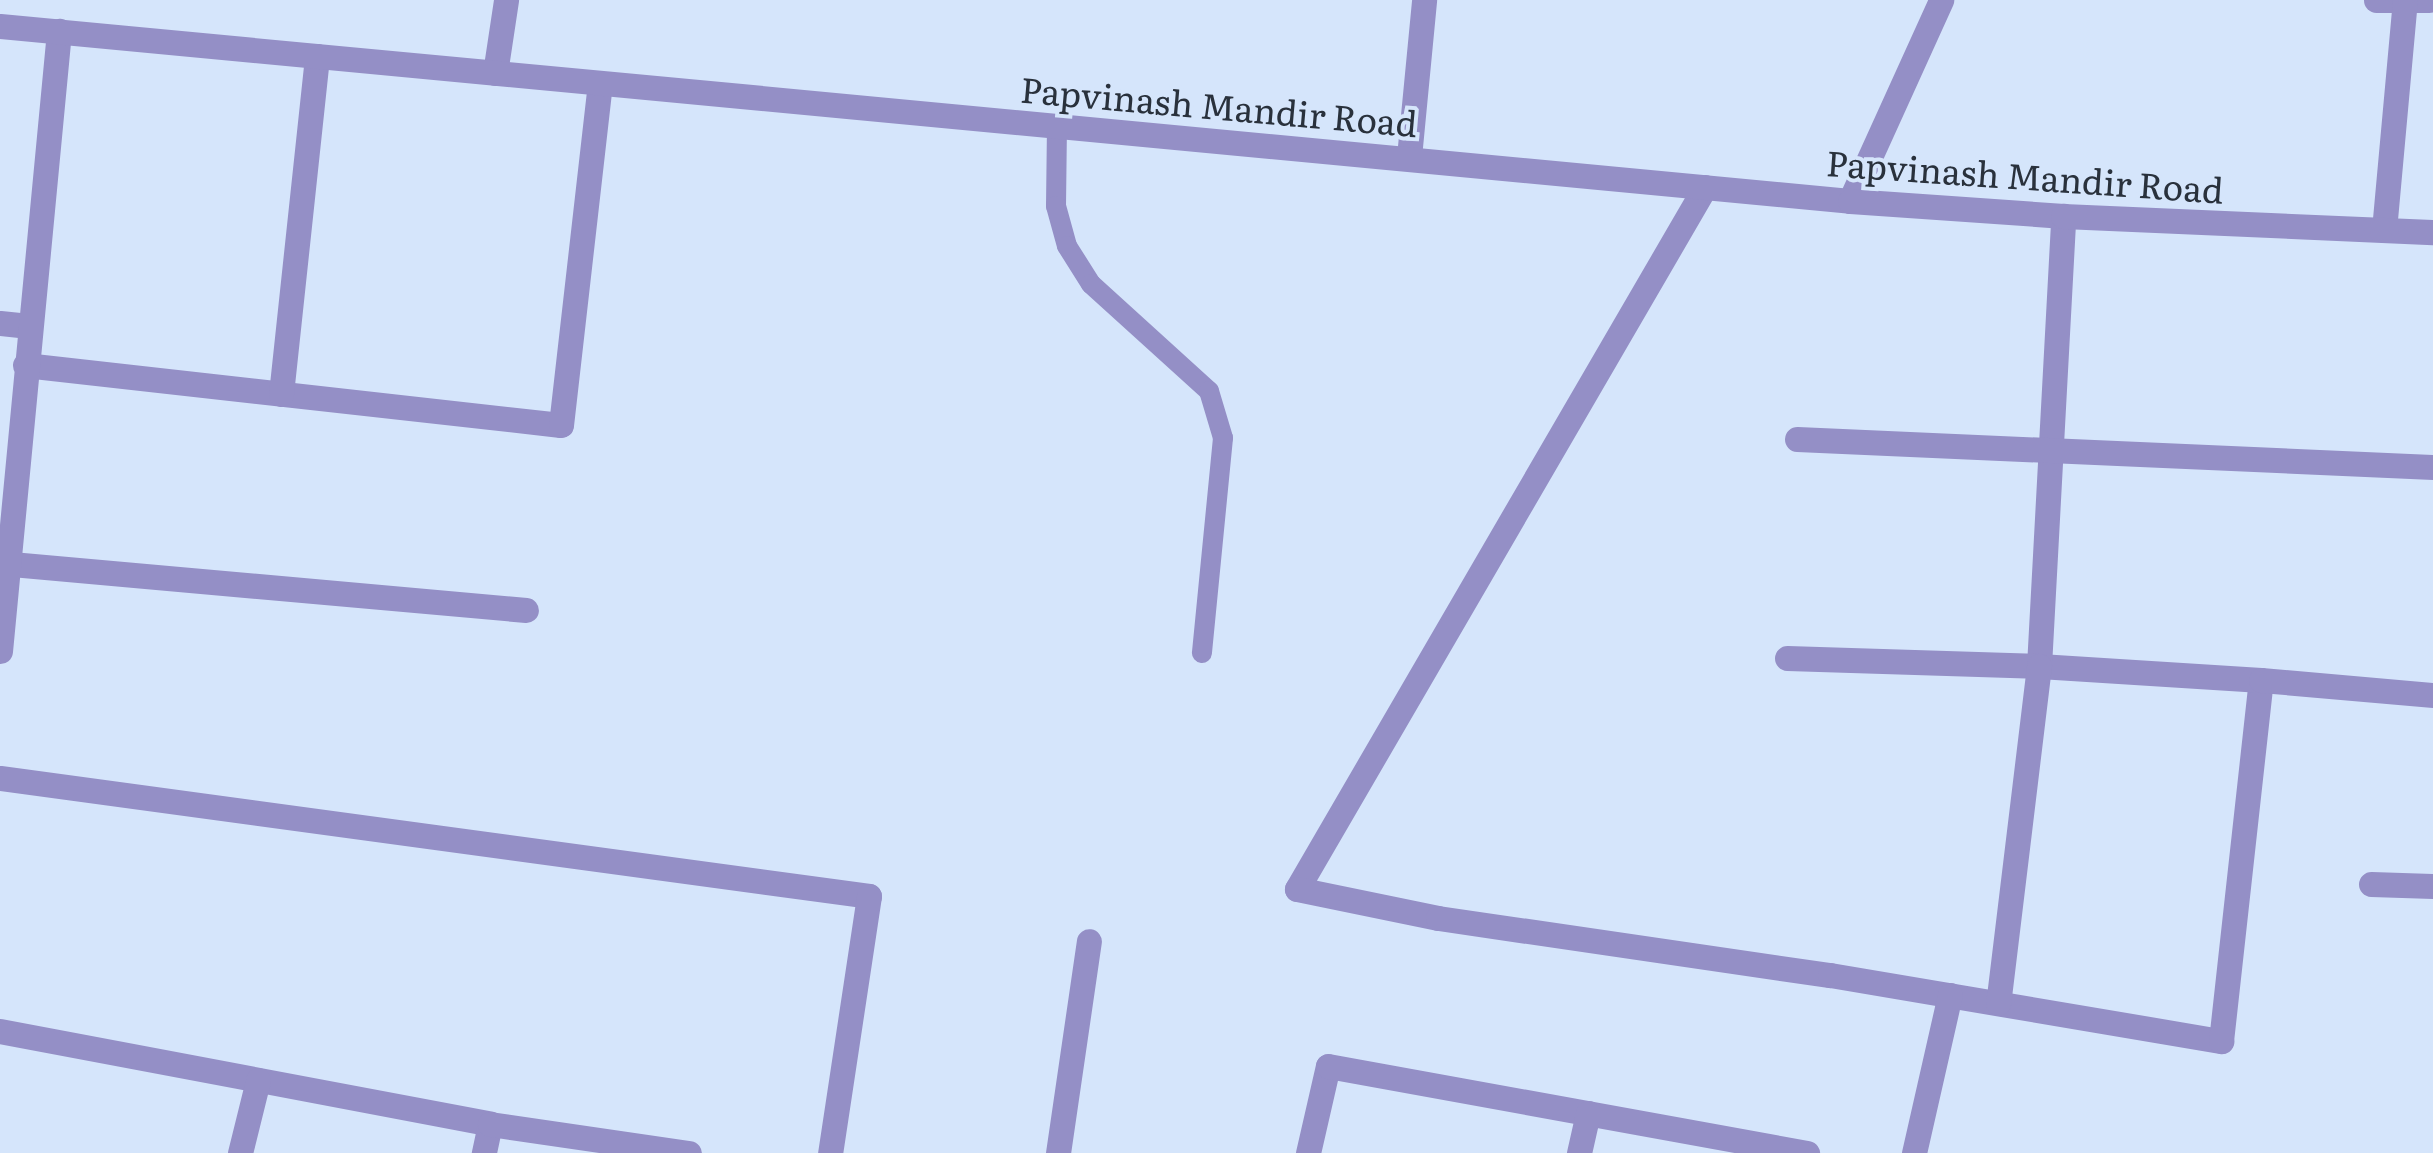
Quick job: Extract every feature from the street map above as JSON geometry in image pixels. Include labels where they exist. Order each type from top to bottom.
[{"type":"street","points":[[495,72],[506,0]]},
{"type":"street","points":[[1408,157],[1424,0]]},
{"type":"street","points":[[1850,201],[1941,0]]},
{"type":"street","points":[[2376,0],[2413,1],[2384,230]]},
{"type":"street","name":"Papvinash Mandir Road","points":[[0,26],[1850,201],[2063,216],[2433,232]]},
{"type":"street","points":[[0,651],[4,563],[58,31]]},
{"type":"street","points":[[280,394],[317,56]]},
{"type":"street","points":[[26,365],[561,425],[600,83]]},
{"type":"street","points":[[1705,186],[1297,888],[1438,918],[1998,1002],[2221,1040],[2261,680]]},
{"type":"street","points":[[1998,1002],[2038,666],[2063,216]]},
{"type":"street","points":[[0,323],[29,326]]},
{"type":"street","points":[[1797,439],[2433,467]]},
{"type":"street","points":[[4,563],[526,610]]},
{"type":"street","points":[[1787,658],[2038,666],[2433,695]]},
{"type":"street","points":[[0,778],[868,896],[830,1153]]},
{"type":"street","points":[[2371,884],[2433,886]]},
{"type":"street","points":[[1058,1153],[1089,941]]},
{"type":"street","points":[[1914,1153],[1950,995]]},
{"type":"street","points":[[0,1031],[490,1124],[689,1153]]},
{"type":"street","points":[[1308,1153],[1328,1066],[1807,1153]]},
{"type":"street","points":[[240,1153],[258,1080]]},
{"type":"street","points":[[1579,1153],[1588,1113]]},
{"type":"street","points":[[484,1153],[490,1124]]},
{"type":"lane","points":[[1057,125],[1056,206],[1067,246],[1091,284],[1209,391],[1223,438],[1202,653]]}]
